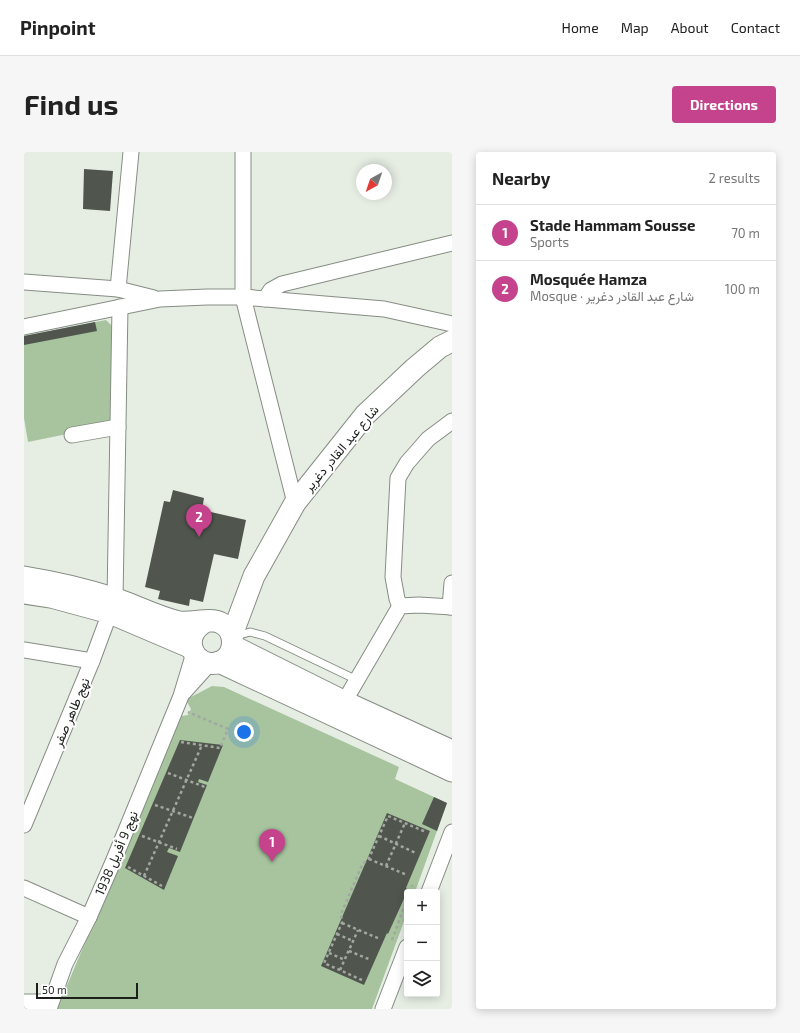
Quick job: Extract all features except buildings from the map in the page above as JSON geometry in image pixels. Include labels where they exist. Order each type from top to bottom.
[{"type":"main road","name":"شارع عبد القادر دغرير","points":[[232,640],[254,576],[295,503],[365,415],[415,368],[440,347],[452,341]]},
{"type":"main road","name":"شارع عبد القادر دغرير","points":[[209,621],[254,576]]},
{"type":"main road","points":[[24,577],[52,582],[113,606],[204,657],[340,710],[452,751]]},
{"type":"main road","points":[[24,593],[113,606],[181,622],[209,621],[221,623],[228,628],[232,640],[230,653],[225,658],[204,657],[191,640],[193,632],[198,626],[209,621]]},
{"type":"main road","points":[[232,640],[340,710],[452,771]]},
{"type":"street","points":[[118,289],[130,152]]},
{"type":"street","points":[[243,152],[243,297],[295,503]]},
{"type":"street","points":[[265,299],[272,290],[282,284],[452,243]]},
{"type":"street","points":[[24,282],[118,289],[160,299]]},
{"type":"street","points":[[24,327],[160,299],[207,297],[243,297],[384,309],[452,324]]},
{"type":"street","name":"نهج طاهر صفر","points":[[24,825],[31,792],[92,661],[113,606],[120,308]]},
{"type":"street","points":[[400,606],[397,599],[393,577],[398,478],[407,463],[428,439],[452,421]]},
{"type":"street","points":[[72,435],[118,427]]},
{"type":"street","points":[[400,606],[419,605],[451,607],[452,583]]},
{"type":"street","points":[[340,710],[400,606]]},
{"type":"street","points":[[24,650],[92,661]]},
{"type":"street","name":"نهج 9 أفريل 1938","points":[[50,1006],[65,964],[89,917],[113,862],[178,701],[204,657]]},
{"type":"street","points":[[430,889],[452,832]]},
{"type":"street","points":[[24,888],[89,917]]},
{"type":"street","points":[[383,1009],[404,955]]},
{"type":"street","points":[[24,1002],[50,1006]]},
{"type":"lane","points":[[232,640],[244,633],[258,633],[357,680]]},
{"type":"path","points":[[178,701],[228,729],[220,748],[181,742]]},
{"type":"path","points":[[144,876],[202,745]]},
{"type":"path","points":[[168,773],[205,787]]},
{"type":"path","points":[[155,805],[193,818]]},
{"type":"path","points":[[362,980],[324,963],[342,923],[341,914],[362,864],[369,858],[388,816],[426,832]]},
{"type":"path","points":[[386,866],[405,823]]},
{"type":"path","points":[[142,836],[177,849]]},
{"type":"path","points":[[379,836],[416,853]]},
{"type":"path","points":[[369,858],[407,875]]},
{"type":"path","points":[[128,867],[162,886]]},
{"type":"path","points":[[411,889],[412,885]]},
{"type":"path","points":[[392,940],[404,910]]},
{"type":"path","points":[[342,923],[380,939]]},
{"type":"path","points":[[340,970],[358,930]]},
{"type":"path","points":[[337,934],[353,941]]},
{"type":"path","points":[[349,951],[371,960]]},
{"type":"path","points":[[329,953],[345,960]]},
{"type":"green space","points":[[106,320],[113,327],[111,425],[28,442],[24,418],[24,336]]},
{"type":"green space","points":[[212,686],[224,687],[399,767],[395,779],[447,803],[416,889],[404,889],[404,921],[372,1009],[57,1009],[181,716],[188,715],[191,709],[187,702],[189,698]]},
{"type":"place","name":"Mosquée Hamza","points":[[199,537]]},
{"type":"place","name":"Stade Hammam Sousse","points":[[272,862]]}]
